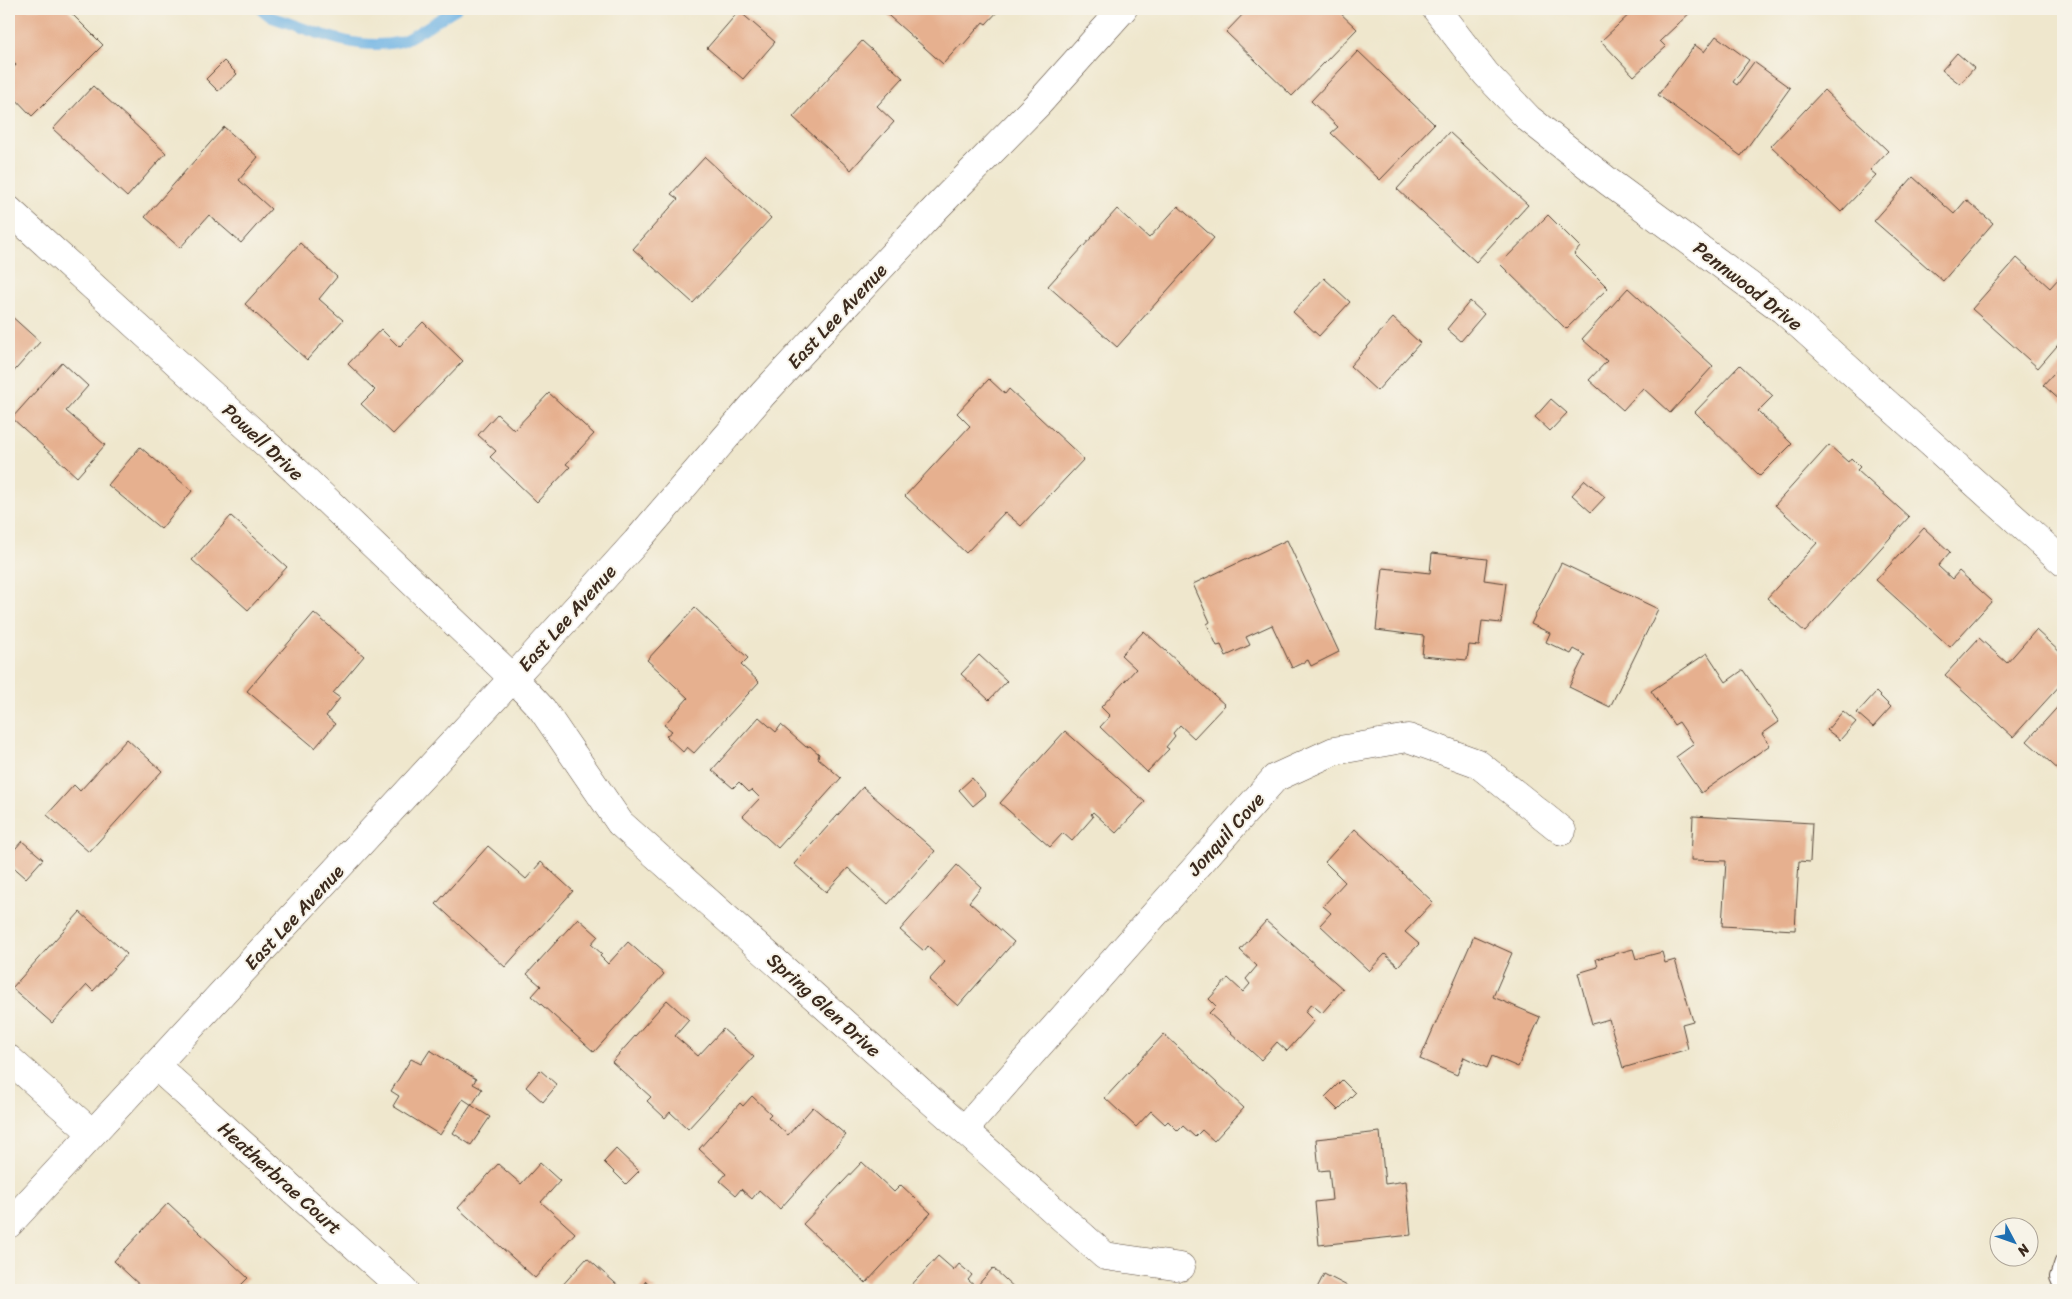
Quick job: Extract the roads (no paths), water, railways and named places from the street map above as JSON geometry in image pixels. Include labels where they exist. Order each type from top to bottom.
[{"type":"street","name":"East Lee Avenue","points":[[9,1224],[513,678],[636,542],[763,394],[936,208],[1038,104],[1123,9]]},
{"type":"street","name":"Pennwood Drive","points":[[1436,9],[1486,74],[1529,119],[1609,182],[1782,310],[2063,562]]},
{"type":"street","name":"Powell Drive","points":[[9,210],[295,470],[513,678]]},
{"type":"street","name":"Spring Glen Drive","points":[[513,678],[542,708],[620,823],[1105,1256],[1181,1267]]},
{"type":"street","name":"Jonquil Cove","points":[[964,1130],[1275,778],[1334,751],[1408,738],[1477,763],[1562,831]]},
{"type":"street","points":[[9,1059],[92,1132]]},
{"type":"street","name":"Heatherbrae Court","points":[[156,1066],[404,1290]]},
{"type":"lane","points":[[2063,1262],[2058,1277],[2063,1289]]},
{"type":"waterway","points":[[261,9],[271,17],[318,33],[350,42],[366,44],[399,42],[456,9]]}]
